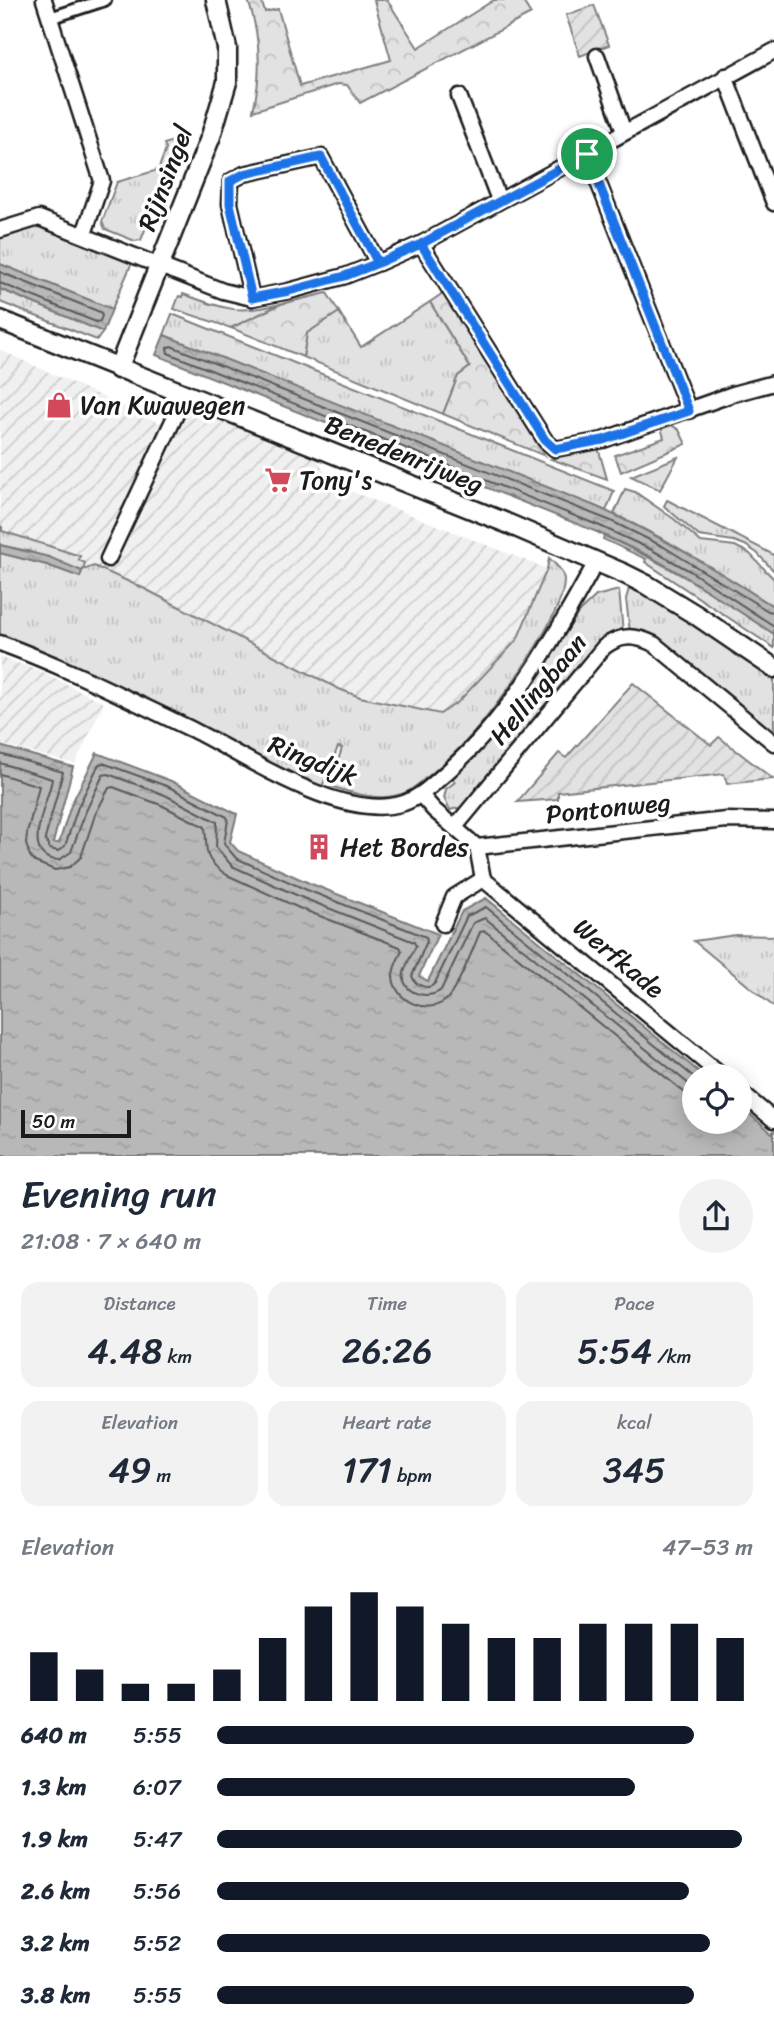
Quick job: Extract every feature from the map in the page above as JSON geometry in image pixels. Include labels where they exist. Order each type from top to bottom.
[{"type":"street","points":[[44,0],[102,181],[84,234]]},
{"type":"street","points":[[50,18],[105,0]]},
{"type":"street","name":"Rijnsingel","points":[[118,369],[211,136],[228,82],[227,48],[216,0]]},
{"type":"street","points":[[0,230],[39,218],[223,291],[252,298],[289,291],[345,276],[421,244],[774,51]]},
{"type":"street","points":[[597,55],[624,132]]},
{"type":"street","points":[[725,76],[774,203]]},
{"type":"street","points":[[459,96],[499,200]]},
{"type":"street","points":[[587,154],[689,411]]},
{"type":"street","points":[[252,298],[230,204],[230,181],[244,174],[321,157],[378,263]]},
{"type":"street","points":[[421,244],[545,440],[555,449],[603,440],[733,394],[774,383]]},
{"type":"street","name":"Benedenrijweg","points":[[0,320],[491,517],[596,562],[647,585],[774,668]]},
{"type":"street","points":[[108,559],[185,395]]},
{"type":"street","name":"Ringdijk","points":[[0,643],[115,692],[279,776],[323,794],[374,808],[404,803],[421,795],[486,735],[529,677],[596,562]]},
{"type":"street","name":"Hellingbaan","points":[[454,827],[614,639],[640,637],[654,644],[774,743]]},
{"type":"street","points":[[421,795],[477,847],[484,878],[454,897],[443,923]]},
{"type":"street","name":"Pontonweg","points":[[477,847],[726,820],[774,821]]},
{"type":"street","name":"Werfkade","points":[[484,878],[708,1064]]},
{"type":"street","points":[[752,1102],[774,1120]]},
{"type":"shaded area","points":[[0,350],[160,423],[203,410],[313,453],[333,484],[547,569],[517,640],[458,702],[440,714],[360,697],[339,689],[145,589],[94,567],[0,543]]},
{"type":"shaded area","points":[[0,657],[43,672],[104,703],[75,764],[0,744]]},
{"type":"green space","points":[[248,0],[261,0],[265,12],[278,9],[300,86],[391,60],[374,0],[387,0],[418,48],[494,0],[522,0],[531,14],[360,103],[347,85],[338,84],[253,111],[259,55],[256,28]]},
{"type":"green space","points":[[594,5],[609,45],[580,56],[566,15]]},
{"type":"green space","points":[[181,138],[141,240],[135,241],[105,229],[102,222],[117,182],[158,170],[166,149],[164,144]]},
{"type":"green space","points":[[32,227],[44,227],[134,258],[112,309],[0,264],[0,238]]},
{"type":"green space","points":[[0,289],[103,332],[97,340],[0,302]]},
{"type":"green space","points":[[327,293],[339,312],[307,333],[303,357],[231,328],[281,304]]},
{"type":"green space","points":[[443,293],[545,456],[443,414],[458,376],[470,367],[430,302]]},
{"type":"green space","points":[[183,294],[231,309],[253,309],[281,304],[231,328],[174,309],[179,296],[182,297]]},
{"type":"green space","points":[[430,302],[470,367],[458,376],[443,414],[303,357],[307,333],[339,312],[361,347]]},
{"type":"green space","points":[[172,314],[614,491],[606,511],[164,335]]},
{"type":"green space","points":[[670,424],[679,430],[686,444],[621,472],[615,455],[664,438],[661,427]]},
{"type":"green space","points":[[597,444],[607,479],[551,459]]},
{"type":"green space","points":[[678,457],[660,490],[631,476]]},
{"type":"green space","points":[[625,489],[635,492],[674,519],[701,542],[735,546],[749,553],[774,579],[774,607],[667,541],[614,514]]},
{"type":"green space","points":[[667,500],[774,555],[774,571],[745,545],[699,536],[664,506]]},
{"type":"green space","points":[[0,526],[2,531],[80,556],[79,560],[85,563],[83,570],[94,566],[145,589],[339,689],[360,697],[440,714],[458,702],[517,640],[547,569],[549,558],[564,579],[562,595],[554,615],[527,662],[469,738],[409,791],[379,797],[330,786],[342,748],[338,747],[322,787],[0,636],[0,553],[80,577],[82,571],[28,551],[0,545]]},
{"type":"green space","points":[[604,536],[670,569],[733,606],[774,634],[774,648],[645,562],[646,559],[603,539]]},
{"type":"green space","points":[[629,588],[670,605],[774,675],[774,735],[630,632],[626,599]]},
{"type":"green space","points":[[619,590],[623,633],[598,643],[462,811],[458,808],[450,810],[444,798],[446,789],[455,782],[452,778],[502,726],[578,613],[596,596]]},
{"type":"green space","points":[[633,683],[711,745],[719,737],[773,779],[727,784],[724,774],[558,792],[558,799],[517,802],[559,753],[566,758]]},
{"type":"green space","points":[[736,935],[774,936],[774,1007],[694,941]]},
{"type":"water","points":[[0,264],[112,309],[103,332],[0,289]]},
{"type":"water","points":[[164,335],[595,506],[641,528],[774,607],[774,634],[686,577],[597,532],[156,355]]},
{"type":"water","points":[[0,545],[49,557],[82,571],[80,577],[0,553]]},
{"type":"water","points":[[0,746],[73,767],[53,843],[59,843],[71,805],[97,753],[171,781],[237,814],[230,842],[238,851],[309,883],[438,934],[419,976],[428,981],[462,911],[486,898],[689,1064],[682,1064],[682,1134],[752,1134],[752,1116],[772,1133],[774,1131],[774,1156],[0,1156]]},
{"type":"place","name":"Van Kwawegen","points":[[59,405]]},
{"type":"place","name":"Tony's","points":[[278,480]]},
{"type":"place","name":"Het Bordes","points":[[319,847]]},
{"type":"route","points":[[587,154],[421,244],[378,263],[345,276],[252,298],[230,204],[230,181],[244,174],[321,157],[378,263],[421,244],[545,440],[555,449],[603,440],[689,411],[587,154]]}]
